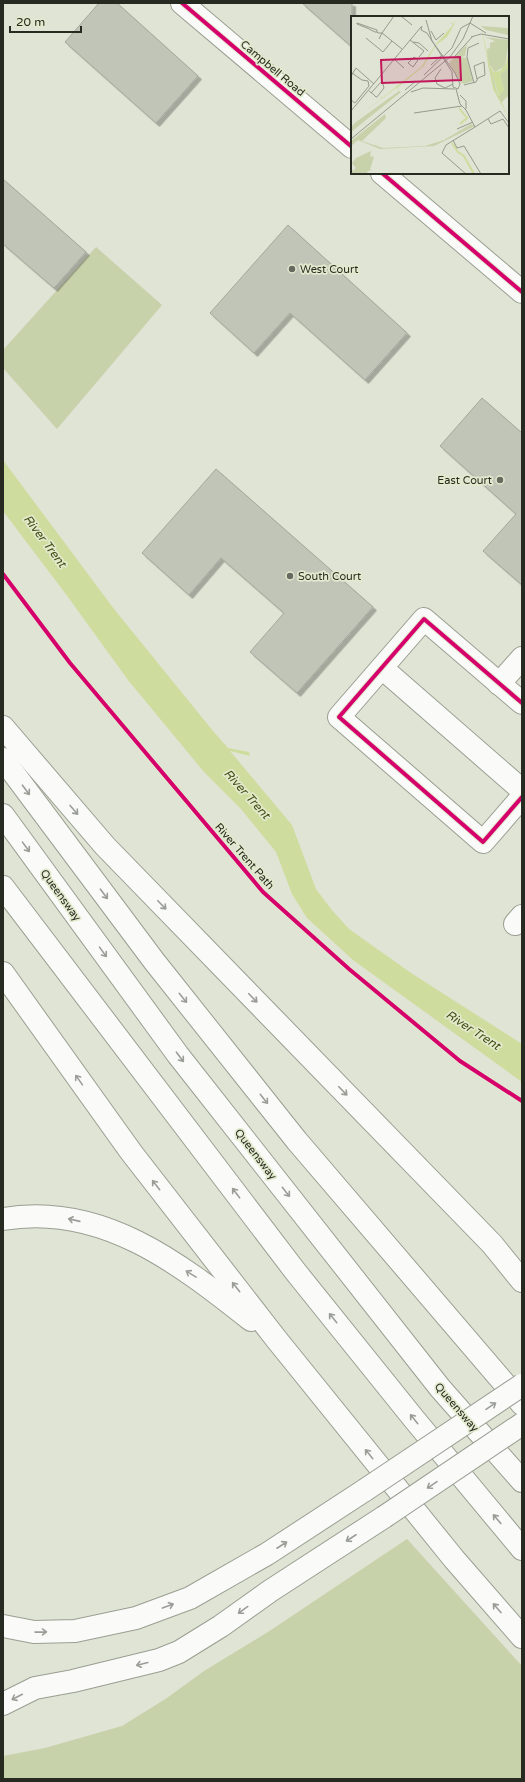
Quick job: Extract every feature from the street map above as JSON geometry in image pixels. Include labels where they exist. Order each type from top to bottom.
[{"type":"main road","name":"Campbell Road","points":[[182,3],[351,146]]},
{"type":"main road","points":[[383,174],[522,292]]},
{"type":"main road","points":[[522,703],[424,619],[339,717],[483,842],[522,797]]},
{"type":"main road","points":[[500,684],[522,658]]},
{"type":"main road","points":[[382,668],[522,790]]},
{"type":"main road","points":[[3,727],[105,846],[492,1244],[522,1281]]},
{"type":"main road","points":[[3,759],[154,961],[292,1134],[522,1404]]},
{"type":"main road","name":"Queensway","points":[[3,815],[188,1067],[440,1388],[522,1481]]},
{"type":"main road","points":[[3,888],[295,1271],[414,1419],[522,1549]]},
{"type":"main road","points":[[3,973],[131,1152],[277,1340],[454,1559],[522,1637]]},
{"type":"main road","points":[[3,1219],[19,1216],[70,1218],[110,1230],[142,1243],[198,1278],[277,1340]]},
{"type":"main road","points":[[492,1244],[522,1262]]},
{"type":"main road","points":[[3,1626],[34,1632],[76,1631],[136,1618],[184,1601],[267,1554],[522,1385]]},
{"type":"main road","points":[[3,1704],[35,1688],[73,1681],[145,1663],[179,1652],[221,1626],[270,1591],[384,1517],[522,1424]]},
{"type":"shaded area","points":[[96,247],[162,305],[57,429],[3,368],[3,350]]},
{"type":"shaded area","points":[[407,1539],[522,1666],[522,1779],[3,1779],[3,1756],[45,1748],[122,1726],[167,1698],[204,1671],[268,1632]]},
{"type":"water","name":"River Trent","points":[[3,460],[114,609],[213,731],[228,748],[249,752],[250,756],[230,751],[292,825],[316,889],[331,909],[349,929],[411,973],[522,1044],[522,1082],[353,960],[307,918],[292,894],[276,852],[241,809],[204,772],[128,680],[3,511]]},
{"type":"building","points":[[99,3],[117,3],[198,76],[156,123],[65,42]]},
{"type":"building","points":[[302,3],[352,3],[351,46]]},
{"type":"building","points":[[3,179],[86,252],[54,288],[3,244]]},
{"type":"building","name":"West Court","points":[[288,225],[407,333],[365,380],[290,313],[254,353],[210,313]]},
{"type":"building","name":"East Court","points":[[482,398],[522,433],[522,585],[483,551],[516,514],[440,446]]},
{"type":"building","name":"South Court","points":[[216,469],[373,607],[297,693],[250,652],[284,613],[221,558],[189,595],[142,553]]},
{"type":"cycle path","points":[[182,3],[351,146]]},
{"type":"cycle path","points":[[383,174],[522,292]]},
{"type":"cycle path","name":"River Trent Path","points":[[3,574],[70,663],[263,892],[349,969],[460,1061],[522,1101]]},
{"type":"cycle path","points":[[522,703],[424,619],[339,717],[483,842],[522,797]]},
{"type":"place","name":"West Court","points":[[292,269]]},
{"type":"place","name":"East Court","points":[[500,480]]},
{"type":"place","name":"South Court","points":[[290,576]]}]
